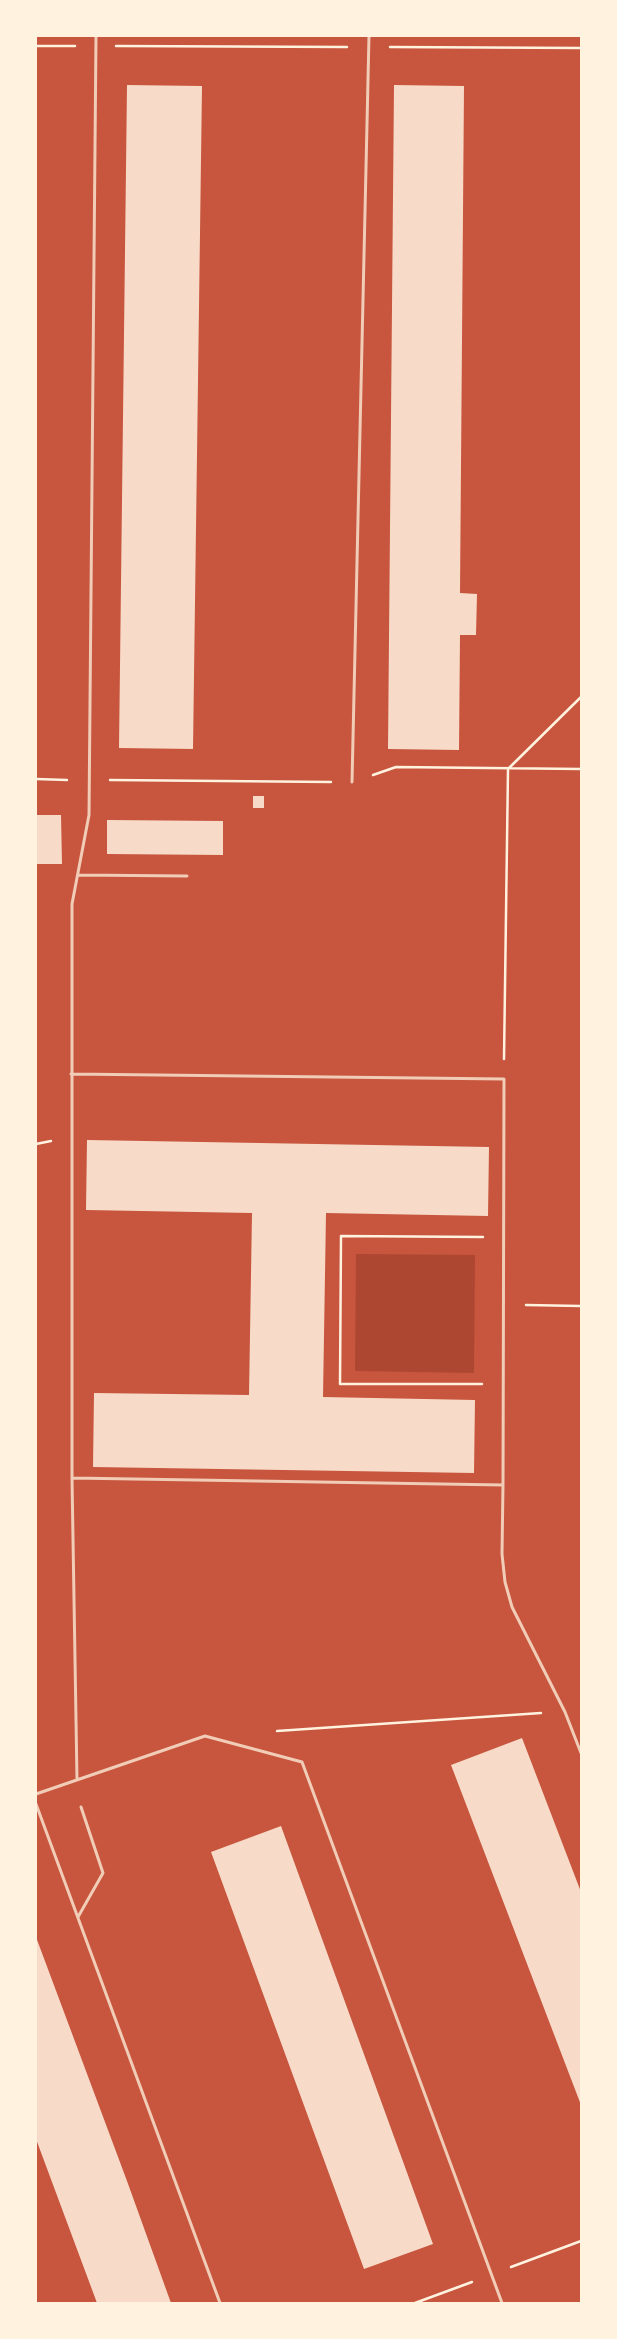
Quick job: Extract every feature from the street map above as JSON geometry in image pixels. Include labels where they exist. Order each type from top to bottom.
[{"type":"lane","points":[[77,1780],[72,1478],[72,904],[89,815],[96,36]]},
{"type":"lane","points":[[352,782],[369,36]]},
{"type":"lane","points":[[78,875],[187,876]]},
{"type":"lane","points":[[71,1074],[504,1079],[502,1554],[505,1582],[512,1607],[565,1712],[581,1753]]},
{"type":"lane","points":[[72,1478],[503,1485]]},
{"type":"lane","points":[[36,1794],[205,1736],[302,1762],[502,2303]]},
{"type":"lane","points":[[36,1804],[220,2303]]},
{"type":"lane","points":[[78,1917],[103,1873],[81,1807]]},
{"type":"path","points":[[36,46],[581,48]]},
{"type":"path","points":[[504,1079],[508,769],[581,697]]},
{"type":"path","points":[[36,779],[352,782],[396,767],[581,769]]},
{"type":"path","points":[[503,1384],[340,1384],[340,1236],[504,1237]]},
{"type":"path","points":[[503,1305],[581,1306]]},
{"type":"path","points":[[275,1732],[565,1712]]},
{"type":"shaded area","points":[[356,1254],[475,1255],[474,1373],[355,1371]]},
{"type":"building","points":[[127,85],[202,86],[193,749],[119,748]]},
{"type":"building","points":[[394,85],[464,86],[460,593],[477,594],[476,635],[460,635],[459,750],[388,749]]},
{"type":"building","points":[[253,796],[264,796],[264,808],[253,808]]},
{"type":"building","points":[[36,815],[61,815],[62,864],[36,864]]},
{"type":"building","points":[[107,820],[223,821],[223,855],[107,854]]},
{"type":"building","points":[[87,1140],[489,1147],[488,1216],[326,1213],[323,1397],[475,1400],[474,1473],[93,1467],[94,1393],[249,1395],[252,1213],[86,1210]]},
{"type":"building","points":[[522,1738],[581,1892],[581,2105],[451,1765]]},
{"type":"building","points":[[281,1826],[433,2244],[364,2269],[211,1852]]},
{"type":"building","points":[[36,1937],[171,2303],[97,2303],[36,2139]]}]
